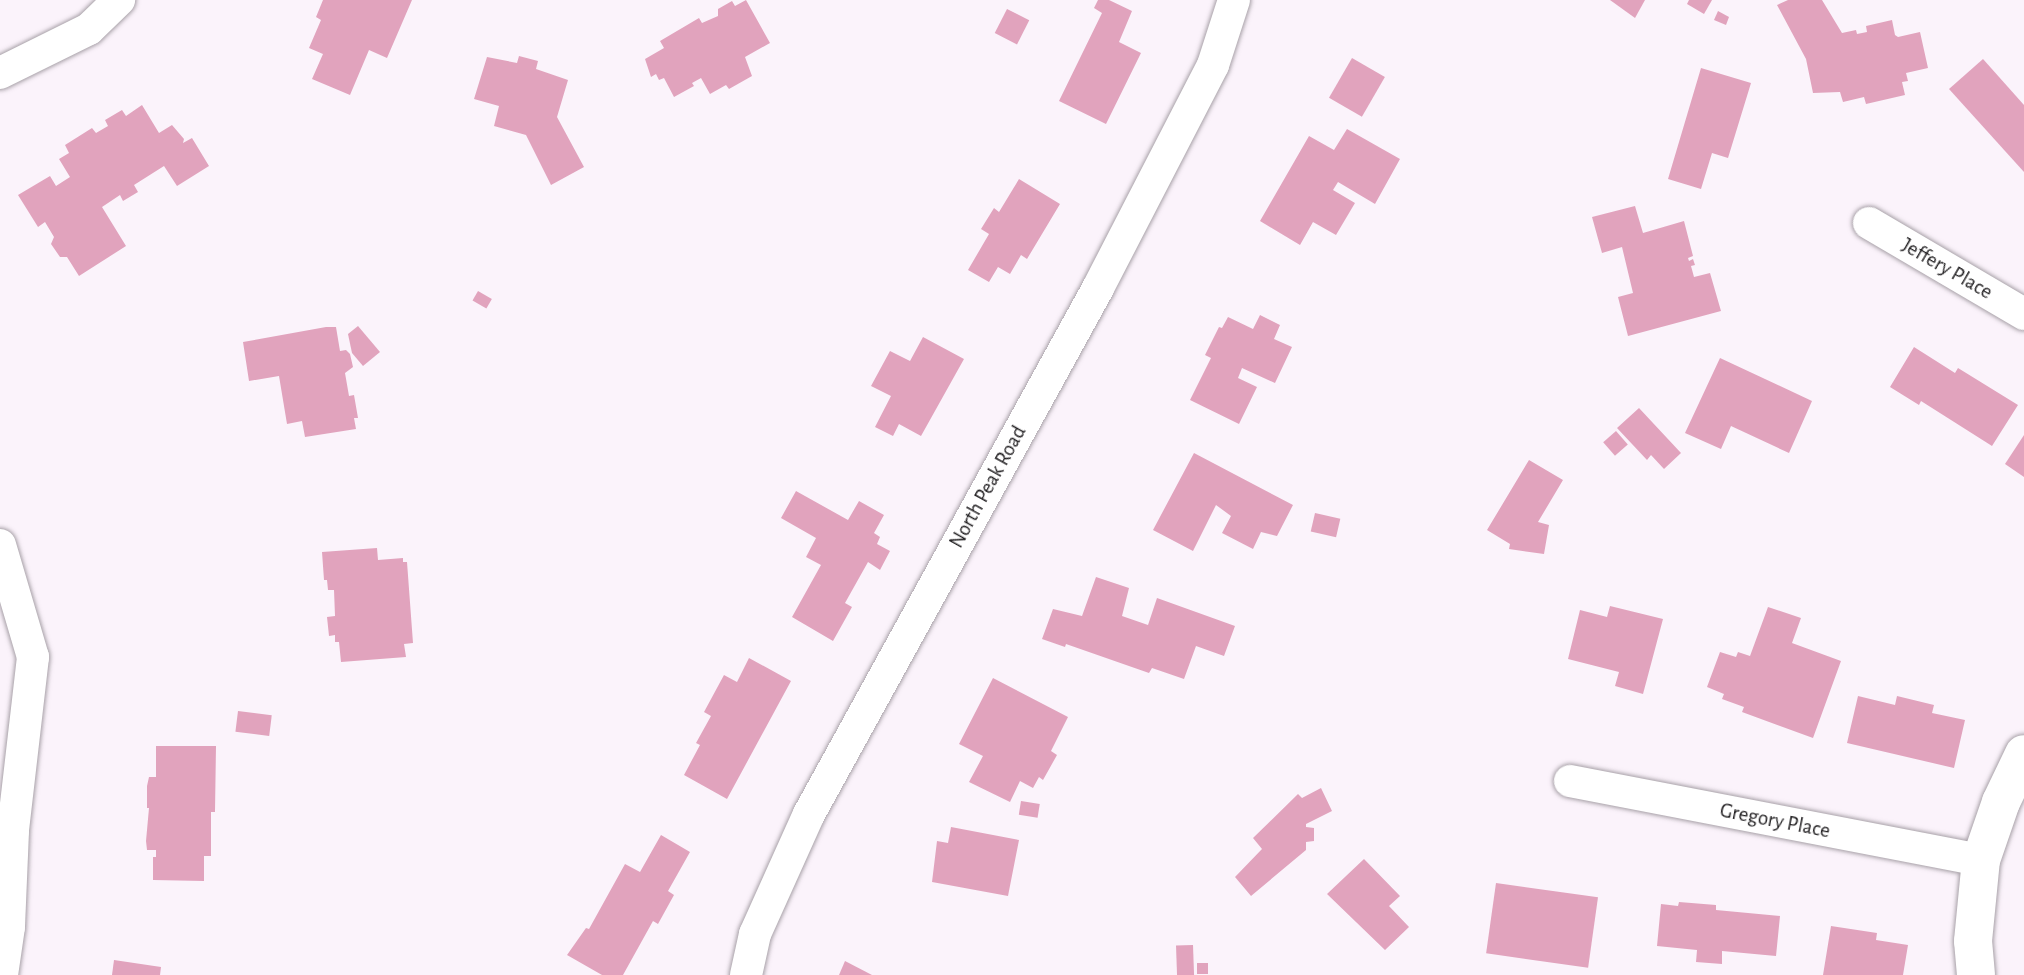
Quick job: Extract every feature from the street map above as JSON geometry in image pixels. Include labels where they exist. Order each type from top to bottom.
[{"type":"street","points":[[0,73],[89,29],[119,0]]},
{"type":"street","name":"North Peak Road","points":[[746,975],[755,934],[809,814],[1098,288],[1213,65],[1234,0]]},
{"type":"street","name":"Jeffery Place","points":[[1869,223],[2024,314]]},
{"type":"street","points":[[0,545],[33,657],[13,831],[9,927],[2,975]]},
{"type":"street","points":[[1976,975],[1973,941],[1980,860],[2001,802],[2024,754]]},
{"type":"street","name":"Gregory Place","points":[[1570,781],[1980,860]]},
{"type":"street","points":[[0,865],[13,831]]},
{"type":"building","points":[[323,0],[412,0],[387,58],[369,50],[350,95],[312,79],[323,54],[309,48],[321,20],[316,17]]},
{"type":"building","points":[[746,0],[770,43],[745,57],[752,76],[729,89],[726,85],[710,94],[701,78],[692,83],[694,86],[674,97],[664,78],[659,80],[656,74],[651,77],[645,59],[664,48],[660,41],[699,18],[702,23],[718,16],[718,9],[732,1],[735,6]]},
{"type":"building","points":[[1098,0],[1109,0],[1132,11],[1119,42],[1141,53],[1106,124],[1059,101],[1102,13],[1094,8]]},
{"type":"building","points":[[1610,0],[1645,0],[1635,18]]},
{"type":"building","points":[[1689,0],[1712,0],[1704,14],[1687,4]]},
{"type":"building","points":[[1788,0],[1822,0],[1842,33],[1856,30],[1857,34],[1867,32],[1866,26],[1892,20],[1895,35],[1898,37],[1920,32],[1928,68],[1906,73],[1908,81],[1902,82],[1905,95],[1866,104],[1864,97],[1843,102],[1840,92],[1813,93],[1806,59],[1777,5]]},
{"type":"building","points":[[1007,9],[1029,20],[1017,44],[995,33]]},
{"type":"building","points":[[1718,11],[1729,17],[1726,25],[1714,20]]},
{"type":"building","points":[[519,56],[538,61],[536,69],[568,80],[557,117],[584,167],[551,185],[526,135],[494,126],[499,106],[474,99],[487,57],[517,63]]},
{"type":"building","points":[[1352,58],[1385,77],[1362,117],[1329,98]]},
{"type":"building","points":[[1983,59],[2024,105],[2024,172],[1949,89]]},
{"type":"building","points":[[1701,68],[1751,83],[1728,158],[1712,153],[1701,189],[1668,179]]},
{"type":"building","points":[[142,105],[159,133],[172,125],[184,139],[183,143],[192,138],[209,166],[177,186],[164,166],[134,185],[138,192],[123,201],[120,195],[102,207],[126,246],[79,276],[67,257],[60,257],[51,244],[54,237],[45,222],[38,227],[18,195],[50,176],[56,186],[70,177],[59,159],[69,153],[65,145],[92,128],[96,133],[108,126],[105,120],[122,110],[126,116]]},
{"type":"building","points":[[1347,129],[1400,159],[1375,204],[1338,182],[1333,190],[1355,203],[1336,235],[1313,222],[1300,245],[1260,221],[1309,136],[1334,150]]},
{"type":"building","points":[[1019,179],[1060,204],[1027,259],[1021,255],[1010,274],[998,267],[989,282],[968,270],[989,234],[981,229],[994,208],[999,212]]},
{"type":"building","points":[[1635,206],[1643,233],[1684,221],[1693,256],[1688,258],[1689,261],[1693,259],[1695,265],[1691,266],[1694,277],[1710,273],[1721,311],[1628,336],[1618,297],[1633,293],[1622,247],[1602,253],[1592,217]]},
{"type":"building","points":[[478,291],[492,299],[486,309],[472,301]]},
{"type":"building","points":[[1260,315],[1280,325],[1274,339],[1292,347],[1275,383],[1242,368],[1238,378],[1257,387],[1239,424],[1190,400],[1211,358],[1205,355],[1219,327],[1222,328],[1228,317],[1253,329]]},
{"type":"building","points":[[358,326],[380,352],[363,366],[352,353],[348,334]]},
{"type":"building","points":[[336,327],[340,351],[346,350],[350,354],[353,367],[345,373],[349,396],[354,395],[358,418],[354,418],[356,429],[305,437],[302,421],[287,424],[279,376],[249,381],[243,342]]},
{"type":"building","points":[[923,337],[964,359],[921,436],[899,424],[893,436],[875,427],[891,396],[871,386],[890,351],[910,361]]},
{"type":"building","points":[[1914,347],[1955,373],[1958,368],[2018,405],[1992,446],[1921,401],[1919,405],[1890,387]]},
{"type":"building","points":[[1720,358],[1812,401],[1789,453],[1731,426],[1721,449],[1685,433]]},
{"type":"building","points":[[1639,408],[1681,453],[1664,469],[1651,455],[1647,460],[1617,428]]},
{"type":"building","points":[[1616,431],[1628,445],[1615,456],[1603,442]]},
{"type":"building","points":[[2024,435],[2024,477],[2005,464]]},
{"type":"building","points":[[1194,453],[1293,505],[1277,536],[1261,532],[1253,549],[1222,533],[1231,516],[1216,505],[1193,551],[1153,530]]},
{"type":"building","points":[[1529,460],[1563,480],[1538,522],[1549,525],[1544,554],[1509,549],[1510,544],[1487,530]]},
{"type":"building","points":[[796,491],[848,520],[859,501],[884,515],[874,533],[880,537],[877,544],[890,551],[880,570],[868,562],[845,603],[852,607],[833,641],[792,617],[821,565],[806,557],[816,538],[781,518]]},
{"type":"building","points":[[1315,513],[1340,519],[1336,537],[1311,532]]},
{"type":"building","points":[[377,548],[378,560],[403,558],[403,562],[407,562],[413,643],[404,644],[406,657],[341,662],[339,642],[335,642],[335,635],[329,636],[327,617],[335,616],[334,590],[328,590],[327,580],[324,580],[322,552]]},
{"type":"building","points":[[1096,577],[1129,588],[1122,616],[1148,625],[1157,598],[1235,626],[1224,656],[1196,646],[1184,679],[1152,668],[1149,673],[1066,644],[1065,647],[1042,639],[1053,609],[1082,616]]},
{"type":"building","points":[[1610,606],[1663,619],[1643,694],[1615,686],[1619,672],[1568,659],[1580,610],[1607,617]]},
{"type":"building","points":[[1768,607],[1801,618],[1792,643],[1841,661],[1813,738],[1742,712],[1744,707],[1722,699],[1724,694],[1707,687],[1720,652],[1736,657],[1738,652],[1750,656]]},
{"type":"building","points":[[749,658],[791,681],[727,799],[684,775],[700,745],[696,743],[711,716],[704,712],[724,675],[737,682]]},
{"type":"building","points":[[993,678],[1068,717],[1051,751],[1057,755],[1043,780],[1039,777],[1033,788],[1020,781],[1010,802],[969,782],[983,756],[959,744]]},
{"type":"building","points":[[1858,696],[1895,705],[1897,696],[1934,705],[1932,713],[1965,720],[1954,768],[1847,743]]},
{"type":"building","points":[[238,711],[272,715],[269,736],[235,732]]},
{"type":"building","points":[[156,746],[216,746],[215,812],[211,812],[211,856],[204,856],[204,881],[153,880],[153,857],[156,857],[156,850],[147,850],[147,786],[149,777],[156,777]]},
{"type":"building","points":[[1321,788],[1332,811],[1306,824],[1306,827],[1314,828],[1314,841],[1306,842],[1306,850],[1251,896],[1235,877],[1262,849],[1253,838],[1298,794],[1302,798]]},
{"type":"building","points":[[1021,801],[1040,804],[1038,818],[1019,815]]},
{"type":"building","points":[[951,827],[1019,840],[1008,896],[932,882],[937,841],[948,843]]},
{"type":"building","points":[[661,835],[690,852],[668,891],[674,895],[658,924],[653,921],[623,975],[602,975],[567,955],[586,928],[589,929],[625,864],[640,872]]},
{"type":"building","points":[[1364,859],[1400,896],[1389,906],[1409,927],[1385,950],[1327,894]]},
{"type":"building","points":[[1496,883],[1598,897],[1588,968],[1486,953]]},
{"type":"building","points":[[1679,902],[1716,905],[1716,910],[1780,916],[1776,956],[1722,951],[1722,964],[1696,962],[1697,950],[1657,946],[1661,904],[1678,906]]},
{"type":"building","points":[[1831,926],[1877,933],[1876,940],[1908,945],[1903,975],[1823,975]]},
{"type":"building","points":[[1193,945],[1194,975],[1177,975],[1176,946]]},
{"type":"building","points":[[114,960],[161,967],[160,975],[112,975]]},
{"type":"building","points":[[845,961],[872,975],[839,975]]},
{"type":"building","points":[[1197,963],[1208,963],[1208,974],[1197,974]]}]
